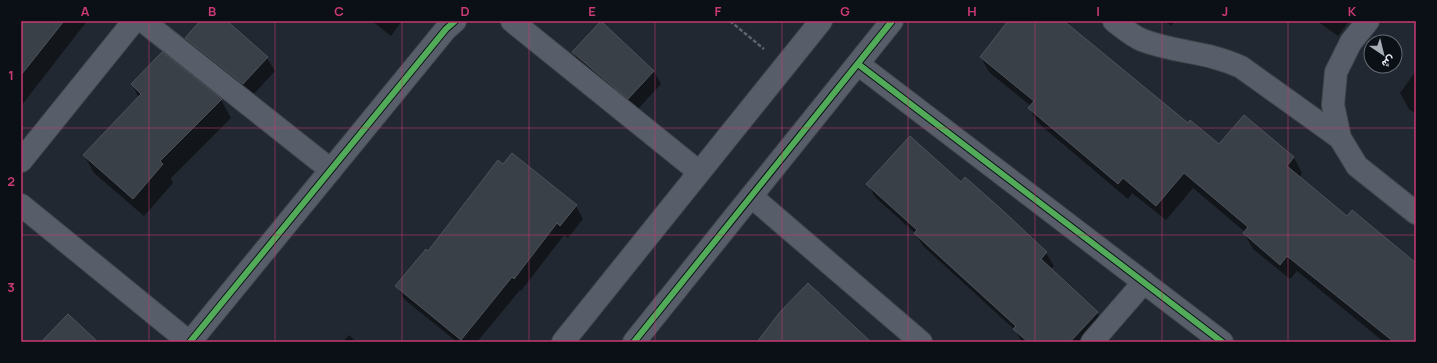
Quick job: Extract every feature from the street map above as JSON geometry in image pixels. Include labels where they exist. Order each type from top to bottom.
[{"type":"street","points":[[21,161],[134,21]]},
{"type":"street","points":[[143,21],[331,170]]},
{"type":"street","points":[[21,205],[190,342],[446,29],[455,21]]},
{"type":"street","points":[[512,21],[699,172]]},
{"type":"street","points":[[563,342],[821,21]]},
{"type":"street","points":[[634,342],[892,21]]},
{"type":"street","points":[[1114,21],[1141,39],[1160,46],[1223,59],[1241,67],[1340,138]]},
{"type":"street","points":[[1368,21],[1351,42],[1336,72],[1333,105],[1340,138],[1357,166],[1416,213]]},
{"type":"street","points":[[858,64],[1222,342]]},
{"type":"street","points":[[752,197],[921,342]]},
{"type":"street","points":[[1092,342],[1144,282]]},
{"type":"path","points":[[730,21],[785,66]]},
{"type":"building","points":[[21,21],[64,21],[21,75]]},
{"type":"building","points":[[200,21],[227,21],[268,57],[243,84],[185,38]]},
{"type":"building","points":[[601,21],[654,71],[628,99],[572,52]]},
{"type":"building","points":[[1008,21],[1064,21],[1188,123],[1190,120],[1219,144],[1244,115],[1294,157],[1287,166],[1347,216],[1352,210],[1416,263],[1416,342],[1394,342],[1287,256],[1280,265],[1243,233],[1248,227],[1184,173],[1156,206],[1123,178],[1118,184],[1028,108],[1034,101],[980,57]]},
{"type":"building","points":[[162,52],[222,99],[160,161],[163,164],[133,199],[83,155],[141,94],[131,84]]},
{"type":"building","points":[[910,136],[961,182],[965,177],[1047,252],[1041,259],[1098,312],[1070,342],[1028,342],[1013,329],[1016,326],[914,233],[917,230],[866,184]]},
{"type":"building","points":[[512,153],[577,205],[560,226],[557,223],[514,279],[512,277],[461,340],[395,286],[426,249],[428,251],[498,160],[503,164]]},
{"type":"building","points":[[808,283],[871,342],[757,342],[780,312]]},
{"type":"building","points":[[68,314],[98,342],[41,342]]},
{"type":"cycle path","points":[[190,342],[446,29],[455,21]]},
{"type":"cycle path","points":[[634,342],[892,21]]},
{"type":"cycle path","points":[[858,64],[1222,342]]}]
